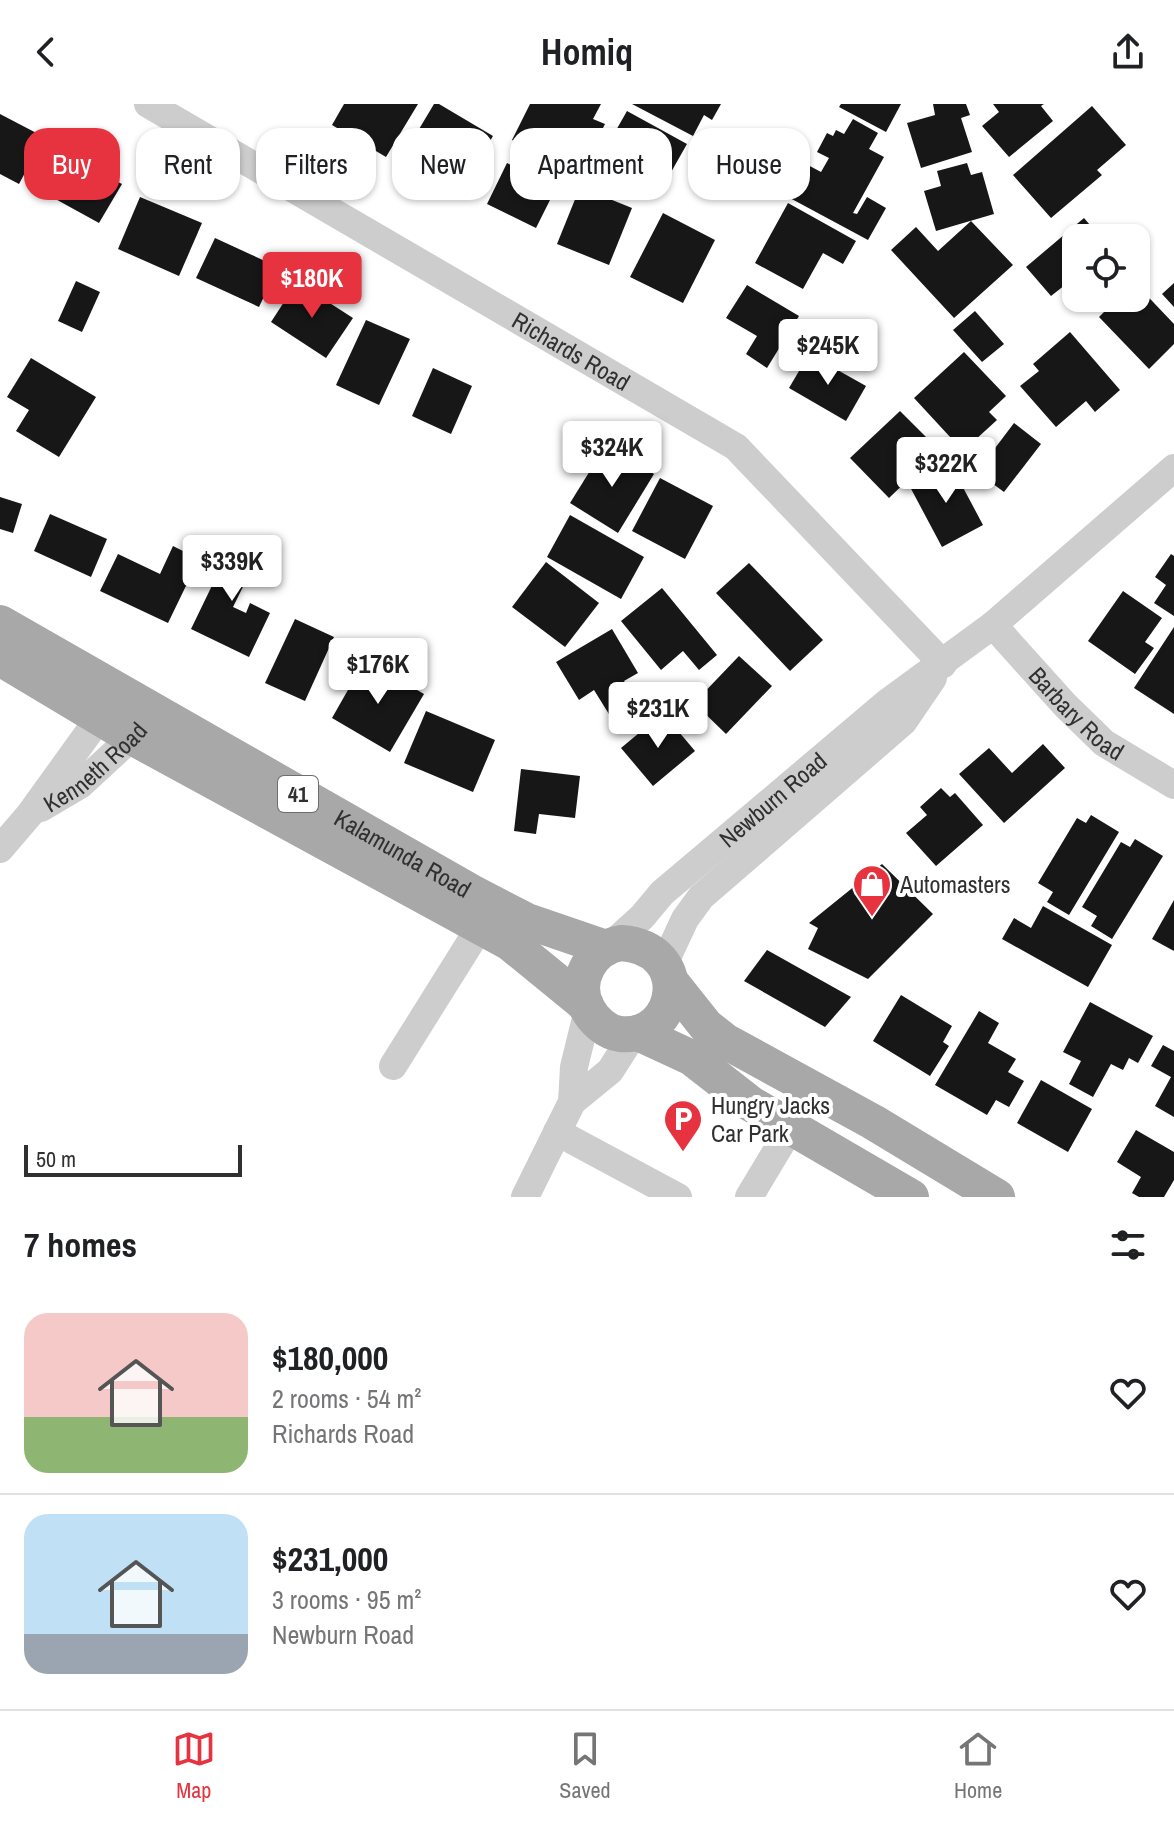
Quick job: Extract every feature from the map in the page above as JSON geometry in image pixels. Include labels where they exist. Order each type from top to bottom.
[{"type":"main road","name":"Kalamunda Road","points":[[0,623],[108,705]]},
{"type":"main road","name":"Kalamunda Road","points":[[0,658],[108,705],[527,921],[607,946],[621,943],[654,952],[706,1026],[725,1041],[873,1122],[997,1197]]},
{"type":"main road","name":"Kalamunda Road","points":[[143,724],[510,943],[586,1000],[595,1020],[613,1033],[638,1033],[692,1058],[751,1104],[911,1197]]},
{"type":"main road","points":[[586,1000],[588,965],[607,946]]},
{"type":"main road","points":[[638,1033],[656,1022],[665,1010],[668,973]]},
{"type":"main road","points":[[873,1122],[901,1154],[975,1197]]},
{"type":"street","name":"Richards Road","points":[[148,104],[736,447],[943,664]]},
{"type":"street","name":"Newburn Road","points":[[607,946],[642,917],[662,893],[840,742],[888,702],[993,625],[1174,468]]},
{"type":"street","name":"Barbary Road","points":[[993,625],[1104,743],[1174,785]]},
{"type":"street","name":"Newburn Road","points":[[668,973],[692,907],[903,722],[943,664]]},
{"type":"street","name":"Kenneth Road","points":[[0,849],[30,814],[108,705]]},
{"type":"street","name":"Kenneth Road","points":[[30,814],[80,785],[143,724]]},
{"type":"street","points":[[393,1066],[480,927]]},
{"type":"street","points":[[525,1197],[572,1102],[574,1067],[586,1000]]},
{"type":"street","points":[[572,1102],[610,1071],[638,1033]]},
{"type":"street","points":[[749,1197],[791,1127]]},
{"type":"street","points":[[557,1132],[678,1197]]},
{"type":"building","points":[[344,104],[418,104],[404,128],[392,128],[392,147],[386,157],[376,151],[376,128],[337,128],[332,125]]},
{"type":"building","points":[[434,104],[439,104],[480,128],[420,128]]},
{"type":"building","points":[[530,104],[601,104],[593,119],[605,124],[603,128],[518,128]]},
{"type":"building","points":[[632,104],[721,104],[712,120],[704,115],[697,128],[688,128],[688,133]]},
{"type":"building","points":[[841,104],[901,104],[886,132],[839,107]]},
{"type":"building","points":[[933,104],[966,104],[970,115],[961,118],[972,152],[921,168],[907,123],[935,115]]},
{"type":"building","points":[[993,104],[1044,104],[1041,106],[1053,121],[1009,157],[982,126],[999,112]]},
{"type":"building","points":[[1092,106],[1126,145],[1097,170],[1102,175],[1051,218],[1013,175]]},
{"type":"building","points":[[627,111],[658,128],[617,128]]},
{"type":"building","points":[[0,114],[27,128],[24,128],[24,175],[19,184],[0,174]]},
{"type":"building","points":[[853,119],[878,133],[869,149],[884,157],[853,213],[857,214],[867,197],[886,208],[868,240],[794,200],[810,200],[810,166],[821,172],[829,158],[817,152],[827,133],[833,136],[836,130],[844,134]]},
{"type":"building","points":[[672,136],[687,144],[672,170]]},
{"type":"building","points":[[507,163],[510,165],[510,200],[550,200],[536,228],[487,204],[489,200],[494,200],[494,190]]},
{"type":"building","points":[[967,163],[971,175],[982,172],[994,214],[936,231],[924,191],[941,186],[937,171]]},
{"type":"building","points":[[57,200],[113,200],[99,223]]},
{"type":"building","points":[[139,200],[147,200],[202,223],[179,276],[118,249]]},
{"type":"building","points":[[575,200],[612,200],[632,208],[609,265],[557,244]]},
{"type":"building","points":[[788,203],[856,241],[843,264],[823,253],[803,289],[755,263]]},
{"type":"building","points":[[663,213],[715,240],[683,303],[630,277]]},
{"type":"building","points":[[971,221],[1013,265],[954,318],[891,250],[916,227],[938,251]]},
{"type":"building","points":[[1062,237],[1062,287],[1051,296],[1026,267]]},
{"type":"building","points":[[215,238],[278,267],[259,307],[196,278]]},
{"type":"building","points":[[76,281],[100,292],[82,332],[58,321]]},
{"type":"building","points":[[297,282],[353,318],[326,358],[271,322]]},
{"type":"building","points":[[1174,283],[1174,307],[1162,294]]},
{"type":"building","points":[[747,285],[799,316],[767,368],[746,354],[757,336],[726,318]]},
{"type":"building","points":[[1150,299],[1174,324],[1174,344],[1149,369],[1099,317],[1104,312],[1150,312]]},
{"type":"building","points":[[975,311],[1004,344],[982,362],[953,330]]},
{"type":"building","points":[[366,320],[410,339],[379,405],[336,385]]},
{"type":"building","points":[[1070,332],[1120,390],[1095,412],[1086,401],[1056,427],[1020,386],[1039,371],[1033,364]]},
{"type":"building","points":[[964,352],[1006,396],[989,412],[997,420],[963,451],[914,398]]},
{"type":"building","points":[[809,354],[866,386],[846,421],[789,388]]},
{"type":"building","points":[[31,358],[96,397],[59,457],[16,431],[29,410],[7,397]]},
{"type":"building","points":[[433,368],[472,386],[451,434],[412,416]]},
{"type":"building","points":[[900,411],[939,450],[889,498],[850,458]]},
{"type":"building","points":[[1014,423],[1041,444],[1004,492],[977,472]]},
{"type":"building","points":[[606,445],[654,474],[618,533],[570,503]]},
{"type":"building","points":[[950,463],[983,525],[942,547],[909,485]]},
{"type":"building","points":[[660,478],[713,506],[685,559],[632,531]]},
{"type":"building","points":[[0,497],[22,504],[13,533],[0,529]]},
{"type":"building","points":[[50,514],[107,539],[91,577],[34,551]]},
{"type":"building","points":[[570,515],[644,557],[621,599],[547,557]]},
{"type":"building","points":[[236,536],[262,548],[233,607],[246,613],[250,603],[270,613],[249,657],[191,629]]},
{"type":"building","points":[[173,546],[199,559],[168,623],[100,591],[118,554],[160,574]]},
{"type":"building","points":[[1171,554],[1174,556],[1174,616],[1154,603],[1166,585],[1155,577]]},
{"type":"building","points":[[546,562],[599,603],[565,647],[512,607]]},
{"type":"building","points":[[749,563],[823,640],[790,671],[716,593]]},
{"type":"building","points":[[662,588],[717,655],[699,670],[683,651],[661,670],[621,621]]},
{"type":"building","points":[[1123,591],[1162,618],[1145,642],[1154,648],[1135,674],[1088,641]]},
{"type":"building","points":[[295,619],[334,637],[305,701],[265,683]]},
{"type":"building","points":[[1174,627],[1174,714],[1134,688]]},
{"type":"building","points":[[612,629],[638,673],[624,681],[637,704],[612,719],[594,690],[579,700],[556,662]]},
{"type":"building","points":[[739,656],[772,686],[726,734],[694,703]]},
{"type":"building","points":[[365,660],[424,694],[390,752],[332,718]]},
{"type":"building","points":[[426,711],[495,740],[473,792],[404,763]]},
{"type":"building","points":[[663,713],[695,751],[653,786],[621,748]]},
{"type":"building","points":[[1043,744],[1065,768],[1004,823],[959,774],[989,748],[1012,773]]},
{"type":"building","points":[[521,769],[580,776],[575,818],[539,814],[536,834],[514,831]]},
{"type":"building","points":[[941,788],[950,797],[955,793],[983,825],[936,866],[906,833],[927,815],[920,807]]},
{"type":"building","points":[[1091,815],[1119,832],[1069,915],[1047,902],[1053,892],[1038,883],[1077,818],[1086,823]]},
{"type":"building","points":[[1135,839],[1163,856],[1112,939],[1091,926],[1097,916],[1082,907],[1121,842],[1130,847]]},
{"type":"building","name":"Automasters","points":[[882,864],[933,914],[868,979],[808,949],[818,928],[809,923]]},
{"type":"building","points":[[1174,900],[1174,951],[1152,939]]},
{"type":"building","points":[[1043,906],[1112,945],[1088,987],[1002,939],[1014,918],[1031,928]]},
{"type":"building","points":[[767,950],[851,997],[825,1027],[744,981]]},
{"type":"building","points":[[901,995],[952,1026],[943,1042],[949,1046],[930,1076],[873,1041]]},
{"type":"building","points":[[1090,1002],[1153,1036],[1138,1063],[1129,1058],[1123,1070],[1111,1064],[1093,1097],[1069,1084],[1081,1061],[1063,1052]]},
{"type":"building","points":[[979,1011],[999,1023],[988,1043],[1016,1059],[1008,1072],[1024,1081],[1009,1107],[996,1100],[987,1115],[935,1085]]},
{"type":"building","points":[[1163,1045],[1174,1051],[1174,1117],[1155,1106],[1171,1077],[1151,1066]]},
{"type":"building","points":[[1041,1080],[1092,1109],[1068,1152],[1017,1123]]},
{"type":"building","points":[[1136,1130],[1174,1152],[1174,1180],[1164,1197],[1139,1197],[1132,1193],[1141,1177],[1117,1162]]},
{"type":"place","name":"Automasters","points":[[872,918]]},
{"type":"place","name":"Hungry Jacks Car Park","points":[[683,1153]]}]
